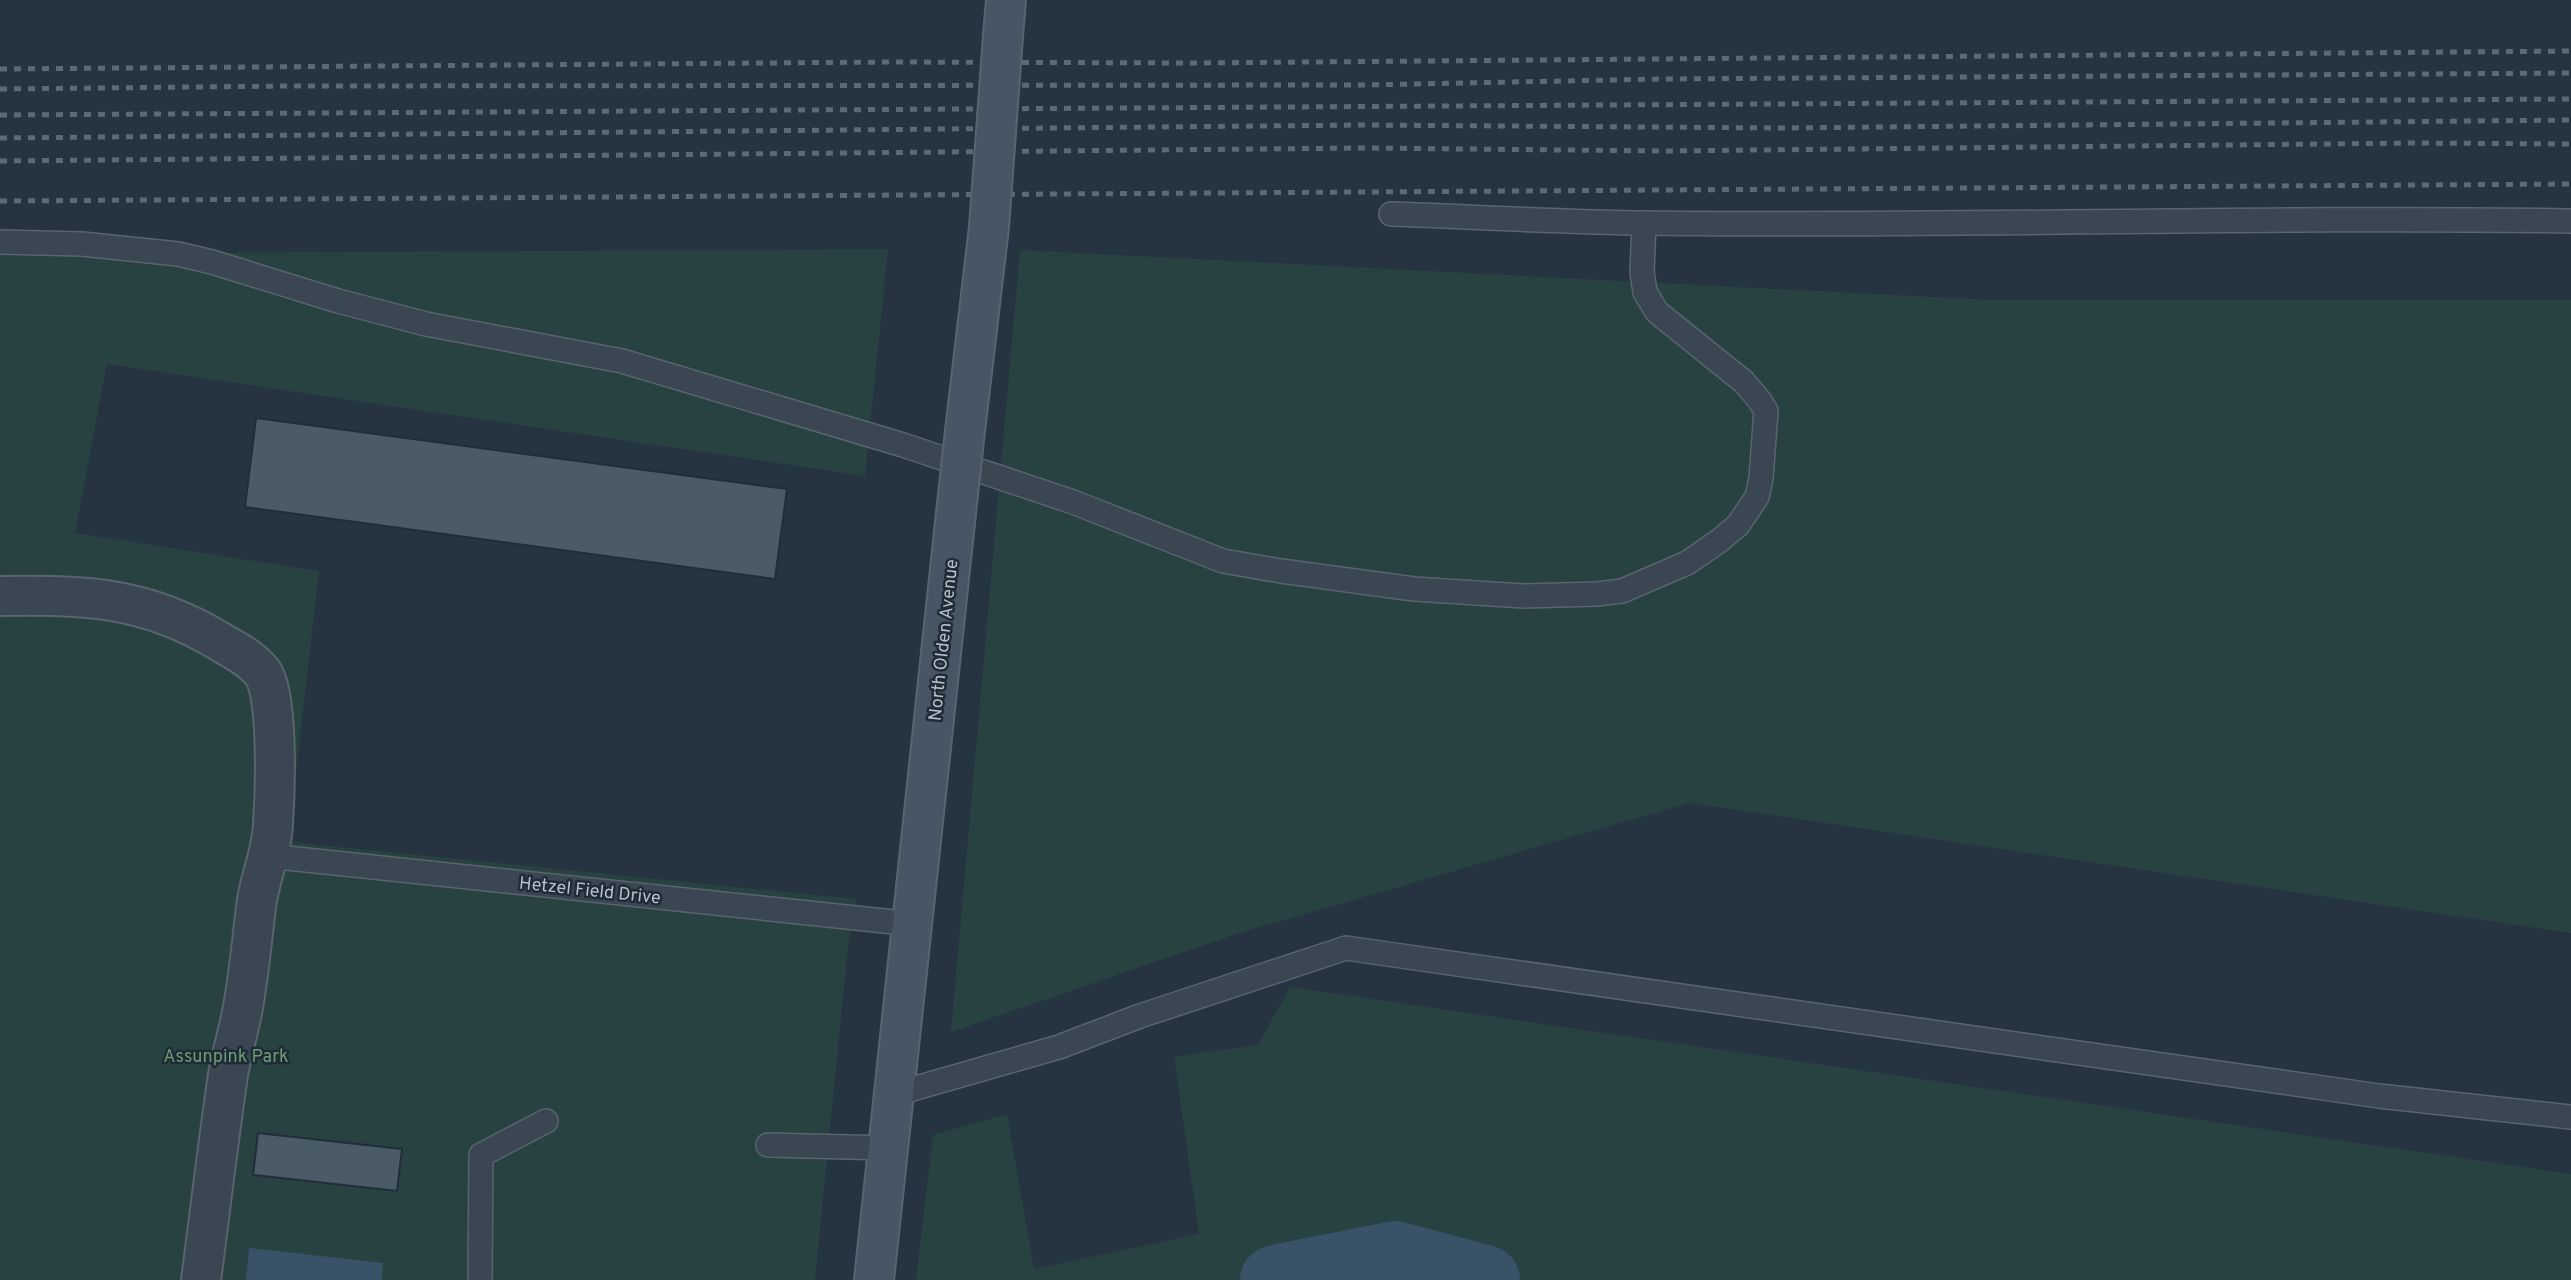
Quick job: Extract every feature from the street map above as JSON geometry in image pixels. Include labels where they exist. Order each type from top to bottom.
[{"type":"main road","name":"North Olden Avenue","points":[[874,1279],[989,227],[1004,18]]},
{"type":"street","points":[[0,596],[69,595],[116,600],[155,610],[192,625],[248,659],[263,673],[270,685],[274,737],[273,827],[258,891],[243,1005],[229,1072],[201,1280]]},
{"type":"lane","points":[[1391,214],[1644,223],[2323,222],[2441,219],[2571,221]]},
{"type":"lane","points":[[0,242],[82,244],[178,254],[426,324],[622,361],[903,445],[1073,502],[1223,561],[1414,589],[1523,596],[1622,591],[1687,563],[1719,541],[1738,525],[1757,497],[1766,411],[1744,382],[1657,312],[1645,292],[1642,272],[1644,223]]},
{"type":"lane","name":"Hetzel Field Drive","points":[[268,856],[913,924]]},
{"type":"lane","points":[[895,1094],[1059,1047],[1140,1016],[1346,948],[2379,1096],[2571,1117]]},
{"type":"lane","points":[[480,1280],[481,1155],[545,1121]]},
{"type":"lane","points":[[768,1145],[889,1147]]},
{"type":"green space","name":"Assunpink Park","points":[[888,249],[865,476],[107,364],[75,533],[319,571],[288,842],[856,899],[848,947],[815,1280],[0,1280],[0,254]]},
{"type":"green space","points":[[1020,250],[1991,300],[2571,300],[2571,933],[1690,803],[1242,932],[951,1032]]},
{"type":"green space","points":[[1290,987],[2571,1174],[2571,1280],[916,1280],[933,1135],[1007,1114],[1034,1269],[1199,1234],[1174,1057],[1258,1045]]},
{"type":"water","points":[[249,1248],[383,1263],[382,1280],[246,1280]]},
{"type":"building","points":[[256,418],[787,489],[775,579],[245,507]]},
{"type":"building","points":[[258,1133],[402,1149],[397,1191],[253,1175]]},
{"type":"waterway","points":[[1275,1280],[1395,1256],[1485,1280]]},
{"type":"railway","points":[[0,69],[891,62],[1195,63],[2571,51]]},
{"type":"railway","points":[[0,89],[291,86],[1364,85],[1661,79],[2571,73]]},
{"type":"railway","points":[[0,115],[2571,99]]},
{"type":"railway","points":[[0,138],[1364,125],[1782,128],[2571,120]]},
{"type":"railway","points":[[0,161],[1364,148],[1666,151],[2416,143],[2571,144]]},
{"type":"railway","points":[[0,201],[2571,184]]}]
